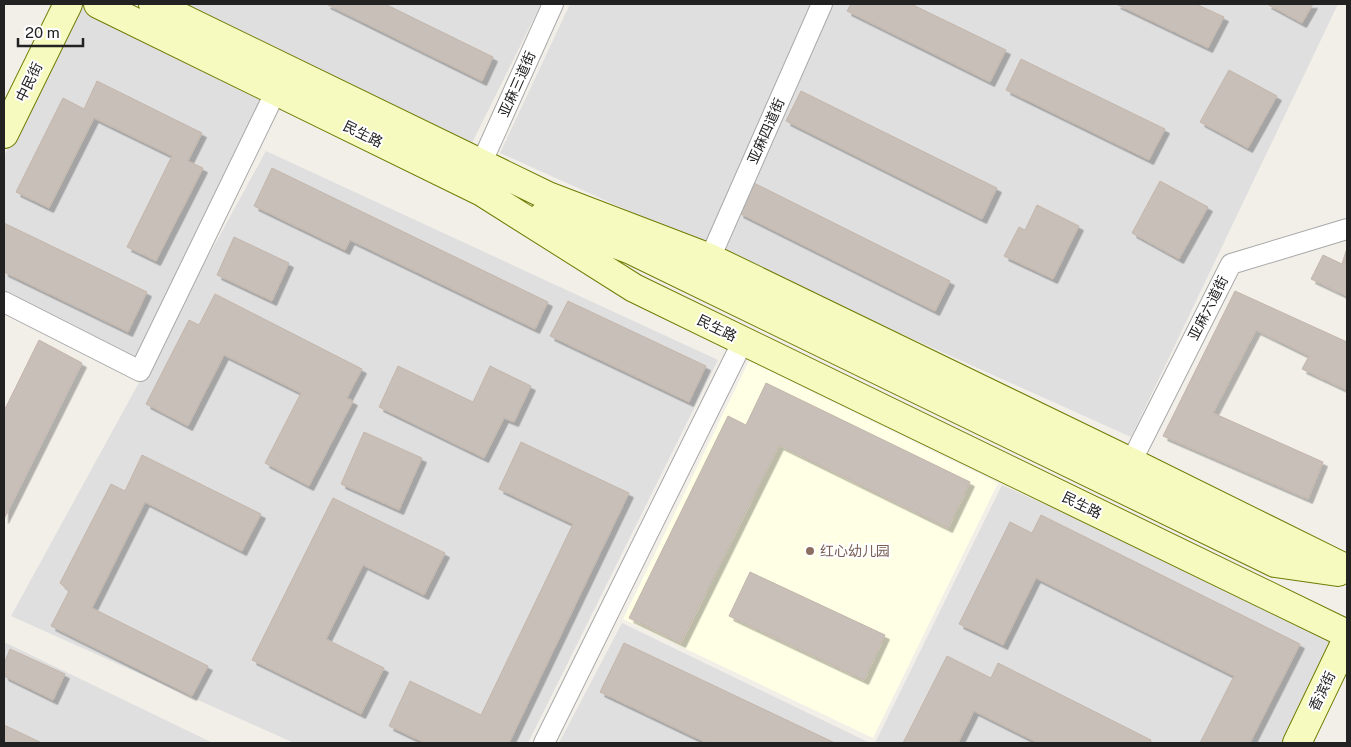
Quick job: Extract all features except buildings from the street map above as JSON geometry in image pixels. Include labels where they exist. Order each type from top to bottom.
[{"type":"main road","name":"中民街","points":[[4,134],[68,4]]},
{"type":"main road","name":"民生路","points":[[98,4],[482,192],[634,288],[1347,634]]},
{"type":"main road","name":"民生路","points":[[153,4],[548,196],[710,258],[1131,462],[1347,571]]},
{"type":"main road","points":[[482,192],[631,250],[1275,563],[1313,570],[1347,571]]},
{"type":"main road","name":"香滨街","points":[[1297,743],[1347,639]]},
{"type":"street","name":"亚麻三道街","points":[[481,164],[553,4]]},
{"type":"street","name":"亚麻四道街","points":[[710,258],[822,4]]},
{"type":"street","points":[[4,302],[140,371],[276,91]]},
{"type":"street","name":"亚麻六道街","points":[[1131,462],[1230,264],[1347,229]]},
{"type":"street","points":[[544,743],[743,341]]},
{"type":"shaded area","points":[[79,4],[83,4],[268,94],[136,364],[4,293],[4,156]]},
{"type":"shaded area","points":[[182,4],[541,4],[471,145]]},
{"type":"shaded area","points":[[570,4],[1338,4],[1131,437],[500,153]]},
{"type":"shaded area","points":[[266,151],[718,360],[528,743],[294,743],[11,616]]},
{"type":"shaded area","name":"红心幼儿园","points":[[749,361],[998,483],[873,738],[623,619]]},
{"type":"shaded area","points":[[1002,485],[1339,638],[1284,743],[875,743]]},
{"type":"shaded area","points":[[622,623],[870,743],[559,743]]},
{"type":"shaded area","points":[[4,642],[213,743],[4,743]]},
{"type":"place","name":"红心幼儿园","points":[[810,551]]}]
